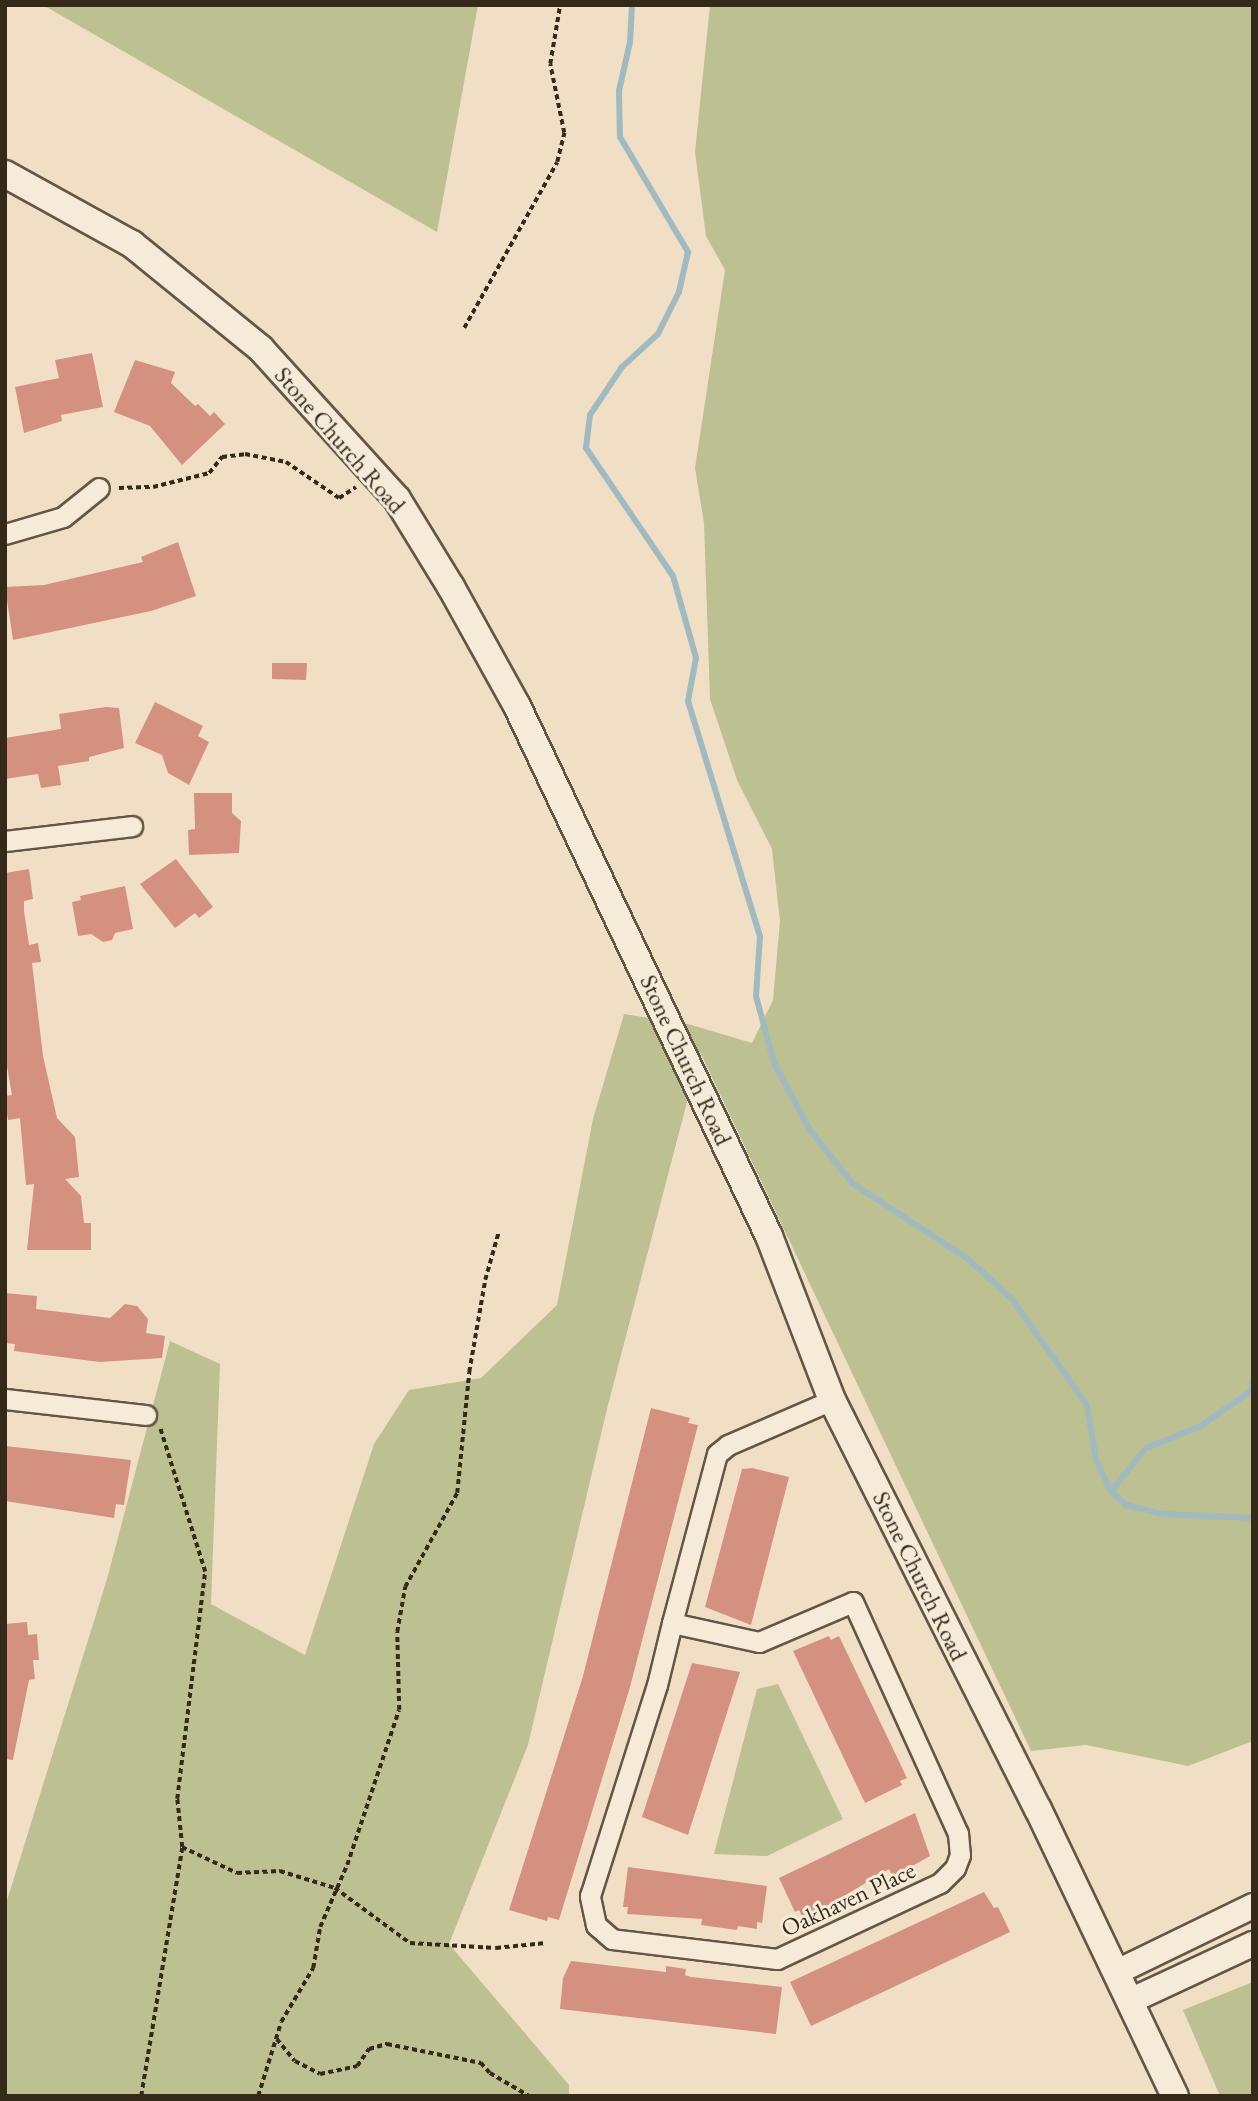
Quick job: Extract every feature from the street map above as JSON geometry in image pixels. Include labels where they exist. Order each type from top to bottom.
[{"type":"main road","name":"Stone Church Road","points":[[5,174],[132,244],[261,349],[397,499],[451,587],[517,706],[769,1236],[832,1400],[1117,1972],[1175,2096]]},
{"type":"street","points":[[5,534],[63,517],[99,488]]},
{"type":"street","points":[[5,841],[132,826]]},
{"type":"street","points":[[5,1399],[146,1415]]},
{"type":"street","name":"Oakhaven Place","points":[[672,1623],[759,1642],[853,1602],[958,1833],[960,1855],[955,1868],[940,1883],[777,1959],[612,1939],[596,1925],[590,1896],[672,1623],[717,1454],[728,1444],[832,1400]]},
{"type":"street","points":[[1117,1972],[1253,1906]]},
{"type":"street","points":[[1130,2001],[1253,1944]]},
{"type":"path","points":[[464,328],[557,162],[564,133],[550,64],[560,5]]},
{"type":"path","points":[[99,488],[153,487],[209,473],[222,457],[245,454],[286,462],[339,498],[375,474]]},
{"type":"path","points":[[258,2096],[276,2039],[313,1968],[320,1927],[347,1865],[399,1710],[397,1632],[405,1587],[457,1493],[468,1372],[485,1280],[498,1234]]},
{"type":"path","points":[[141,2096],[182,1847],[177,1799],[205,1572],[163,1430],[146,1415]]},
{"type":"path","points":[[182,1847],[237,1873],[280,1871],[335,1888],[410,1943],[496,1948],[546,1943]]},
{"type":"path","points":[[276,2039],[295,2061],[320,2074],[357,2066],[369,2049],[387,2043],[481,2063],[490,2073],[529,2096]]},
{"type":"green space","points":[[43,5],[478,5],[437,232]]},
{"type":"green space","points":[[710,5],[1253,5],[1253,1741],[1188,1766],[1086,1745],[1031,1751],[700,1052],[607,1409],[528,1745],[449,1944],[569,2085],[569,2096],[5,2096],[5,1907],[107,1579],[170,1341],[220,1364],[211,1604],[305,1655],[374,1444],[409,1390],[481,1378],[557,1305],[593,1119],[624,1014],[688,1024],[752,1043],[773,1000],[780,921],[772,849],[737,780],[710,699],[704,523],[695,468],[725,270],[706,236],[695,152]]},
{"type":"green space","points":[[778,1684],[843,1819],[767,1856],[714,1854],[757,1689]]},
{"type":"green space","points":[[1253,1982],[1253,2096],[1220,2096],[1183,2010]]},
{"type":"building","points":[[92,353],[103,407],[61,415],[62,421],[24,433],[15,387],[59,378],[55,360]]},
{"type":"building","points":[[135,360],[175,372],[171,383],[195,406],[198,404],[210,416],[214,412],[225,424],[182,465],[150,426],[114,412]]},
{"type":"building","points":[[178,542],[196,596],[151,611],[13,640],[5,587],[44,585],[143,562],[141,557]]},
{"type":"building","points":[[272,663],[307,663],[306,680],[272,679]]},
{"type":"building","points":[[155,702],[203,726],[198,736],[209,742],[189,785],[168,773],[162,755],[135,743]]},
{"type":"building","points":[[106,707],[119,708],[124,748],[89,757],[89,761],[58,766],[61,785],[41,788],[38,774],[5,779],[5,738],[61,729],[59,714]]},
{"type":"building","points":[[194,793],[232,793],[232,813],[241,821],[239,853],[189,855],[188,830],[195,829]]},
{"type":"building","points":[[176,859],[213,907],[199,918],[195,913],[175,928],[140,884]]},
{"type":"building","points":[[29,869],[33,899],[24,901],[24,911],[29,945],[38,943],[41,962],[32,963],[43,1056],[57,1118],[75,1137],[79,1177],[65,1179],[81,1196],[84,1223],[91,1223],[91,1250],[27,1250],[34,1184],[26,1185],[20,1118],[8,1120],[5,1102],[5,1096],[12,1095],[5,1055],[5,873]]},
{"type":"building","points":[[125,886],[133,929],[115,933],[112,940],[103,942],[91,934],[78,936],[72,902],[81,900],[80,896]]},
{"type":"building","points":[[5,1293],[37,1296],[36,1309],[110,1318],[125,1304],[137,1306],[148,1319],[146,1333],[165,1336],[162,1358],[100,1362],[14,1351],[15,1344],[5,1343]]},
{"type":"building","points":[[651,1408],[690,1418],[688,1423],[698,1425],[630,1687],[559,1920],[548,1917],[547,1921],[509,1910],[583,1676]]},
{"type":"building","points":[[5,1446],[131,1460],[124,1505],[116,1504],[114,1518],[5,1501]]},
{"type":"building","points":[[752,1468],[789,1477],[751,1625],[705,1607],[742,1469]]},
{"type":"building","points":[[27,1622],[28,1635],[37,1634],[39,1660],[33,1660],[35,1679],[29,1680],[13,1760],[5,1759],[5,1624]]},
{"type":"building","points":[[829,1636],[831,1640],[839,1636],[907,1778],[900,1781],[902,1785],[865,1803],[793,1651]]},
{"type":"building","points":[[692,1663],[740,1672],[688,1835],[642,1817]]},
{"type":"building","points":[[915,1813],[930,1856],[893,1877],[889,1869],[824,1908],[802,1916],[799,1910],[795,1912],[779,1878]]},
{"type":"building","points":[[628,1867],[767,1886],[762,1923],[757,1922],[757,1929],[738,1926],[737,1930],[701,1925],[702,1919],[627,1914],[628,1907],[623,1907]]},
{"type":"building","points":[[984,1892],[994,1908],[998,1907],[1010,1932],[811,2026],[790,1982]]},
{"type":"building","points":[[571,1961],[666,1972],[666,1966],[686,1969],[685,1975],[691,1977],[782,1987],[776,2034],[560,2009],[563,1978]]},
{"type":"waterway","points":[[632,5],[630,42],[619,91],[620,137],[688,252],[679,292],[658,334],[622,367],[590,415],[586,448],[673,576],[696,658],[688,701],[760,936],[756,996],[774,1063],[810,1130],[852,1183],[969,1260],[1011,1298],[1087,1405],[1096,1460],[1111,1491],[1126,1505],[1162,1514],[1253,1518]]},
{"type":"waterway","points":[[1111,1491],[1146,1448],[1199,1427],[1251,1391],[1253,1380]]}]
